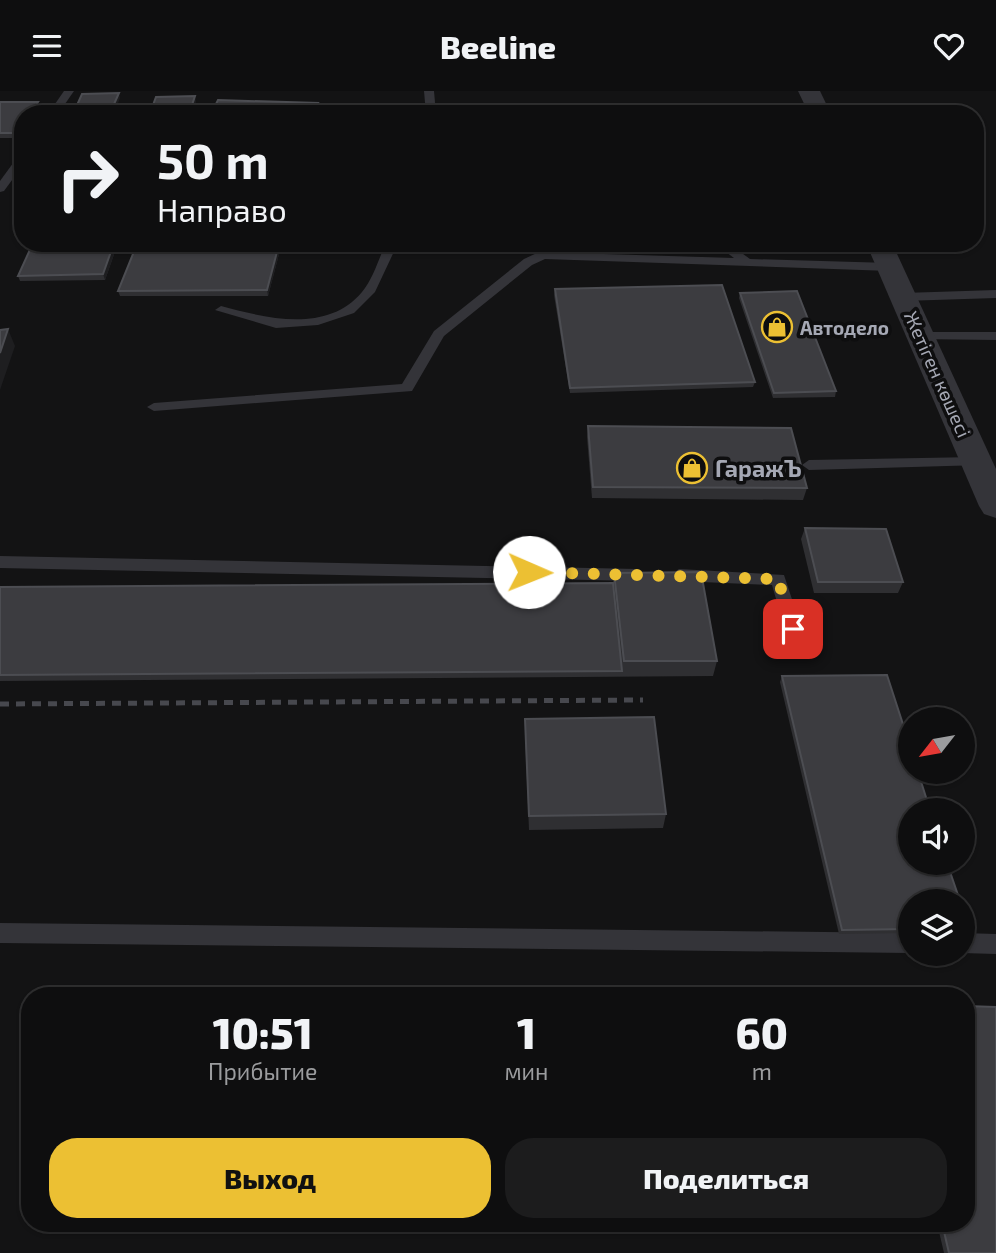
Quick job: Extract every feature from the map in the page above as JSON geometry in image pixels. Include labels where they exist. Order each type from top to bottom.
[{"type":"street","name":"Жетіген көшесі","points":[[884,255],[996,506]]},
{"type":"lane","points":[[0,189],[14,170]]},
{"type":"lane","points":[[221,310],[276,324],[318,321],[350,310],[369,292],[388,252]]},
{"type":"lane","points":[[733,252],[745,260]]},
{"type":"lane","points":[[154,407],[407,388],[439,334],[528,262],[543,255],[745,260],[884,255]]},
{"type":"lane","points":[[903,296],[996,294]]},
{"type":"lane","points":[[921,336],[996,336]]},
{"type":"lane","points":[[809,465],[977,462]]},
{"type":"lane","points":[[0,562],[778,579],[801,654]]},
{"type":"lane","points":[[0,933],[898,943]]},
{"type":"lane","points":[[975,943],[996,944]]},
{"type":"building","points":[[119,93],[114,105],[77,105],[82,94]]},
{"type":"building","points":[[195,96],[192,105],[153,105],[156,97]]},
{"type":"building","points":[[218,100],[318,103],[317,105],[216,105]]},
{"type":"building","points":[[0,102],[38,102],[36,105],[14,105],[14,133],[0,133]]},
{"type":"building","points":[[29,252],[111,252],[103,274],[18,276]]},
{"type":"building","points":[[134,252],[277,252],[267,290],[118,291]]},
{"type":"building","points":[[722,285],[755,382],[570,388],[555,289]]},
{"type":"building","points":[[797,291],[836,391],[774,393],[740,293]]},
{"type":"building","points":[[8,329],[0,353],[0,330]]},
{"type":"building","name":"ГаражЪ","points":[[588,426],[791,428],[807,488],[593,487]]},
{"type":"building","points":[[805,528],[886,529],[903,582],[818,582]]},
{"type":"building","points":[[701,572],[717,661],[624,661],[614,573]]},
{"type":"building","points":[[613,583],[622,671],[0,675],[0,587]]},
{"type":"building","points":[[887,675],[898,709],[898,784],[922,784],[926,798],[898,798],[898,875],[951,875],[956,889],[898,889],[898,929],[842,930],[782,676]]},
{"type":"building","points":[[654,717],[666,814],[529,816],[525,719]]},
{"type":"building","points":[[975,1006],[996,1007],[996,1253],[949,1253],[944,1232],[975,1232]]},
{"type":"railway","points":[[0,704],[643,700]]},
{"type":"place","name":"Автодело","points":[[777,327]]},
{"type":"place","name":"ГаражЪ","points":[[692,468]]},
{"type":"route","points":[[529,572],[778,579],[793,629]]}]
